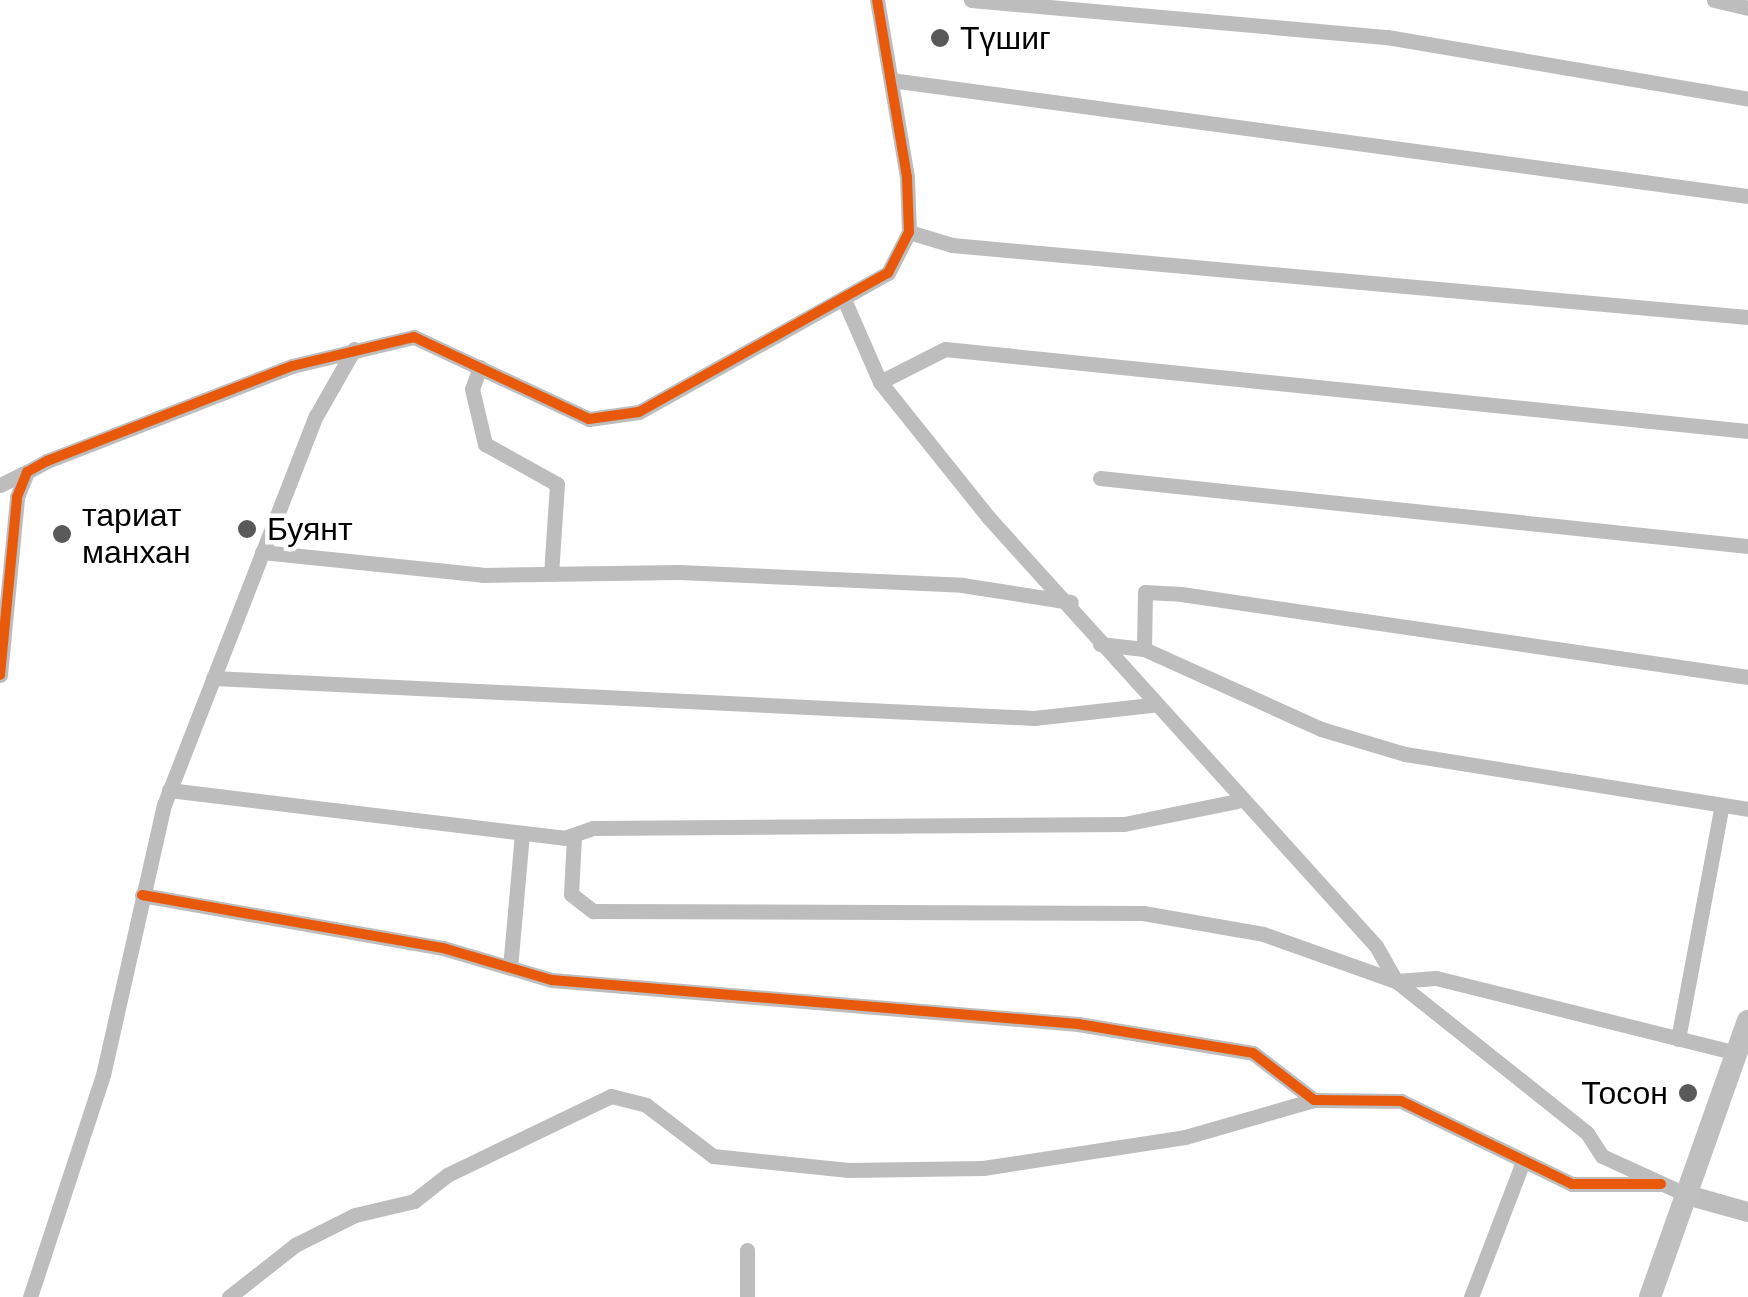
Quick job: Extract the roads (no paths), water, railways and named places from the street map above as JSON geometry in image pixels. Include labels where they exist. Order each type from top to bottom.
[{"type":"main road","points":[[1650,1297],[1748,1021]]},
{"type":"street","points":[[0,484],[354,349],[414,337],[589,419],[639,412],[846,304],[888,273],[909,232],[877,0]]},
{"type":"street","points":[[971,0],[1388,37],[1748,99]]},
{"type":"street","points":[[1714,0],[1748,8]]},
{"type":"street","points":[[891,80],[1748,196]]},
{"type":"street","points":[[909,232],[952,245],[1748,317]]},
{"type":"street","points":[[846,304],[880,382],[1071,602],[1151,705],[1376,946],[1396,981]]},
{"type":"street","points":[[30,1297],[103,1075],[142,895],[170,790],[316,416],[354,349]]},
{"type":"street","points":[[880,382],[945,349],[1748,430]]},
{"type":"street","points":[[480,368],[472,388],[485,444],[558,484],[551,574]]},
{"type":"street","points":[[0,674],[27,472]]},
{"type":"street","points":[[1100,478],[1748,546]]},
{"type":"street","points":[[262,552],[551,574],[962,585],[1071,602]]},
{"type":"street","points":[[1144,649],[1145,592],[1748,677]]},
{"type":"street","points":[[1100,644],[1144,649],[1322,730],[1405,754],[1748,809]]},
{"type":"street","points":[[213,678],[1034,718],[1151,705]]},
{"type":"street","points":[[170,790],[522,834],[574,837],[593,828],[1124,824],[1238,801]]},
{"type":"street","points":[[1678,1038],[1722,805]]},
{"type":"street","points":[[510,968],[522,834]]},
{"type":"street","points":[[574,837],[571,894],[593,911],[1144,913],[1263,934],[1396,981],[1587,1133],[1602,1156],[1688,1195],[1748,1212]]},
{"type":"street","points":[[142,895],[510,968],[552,980],[1078,1024],[1254,1053],[1314,1100]]},
{"type":"street","points":[[1396,981],[1436,978],[1737,1054]]},
{"type":"street","points":[[229,1297],[294,1245],[414,1200],[447,1175],[611,1096],[646,1105],[714,1156],[848,1170],[983,1168],[1185,1137],[1314,1100],[1401,1101],[1522,1164],[1603,1190],[1661,1184]]},
{"type":"street","points":[[1472,1297],[1522,1164]]},
{"type":"street","points":[[747,1250],[747,1297]]},
{"type":"place","name":"Түшиг","points":[[940,38]]},
{"type":"place","name":"Буянт","points":[[247,529]]},
{"type":"place","name":"тариат манхан","points":[[62,534]]},
{"type":"place","name":"Тосон","points":[[1688,1093]]}]
